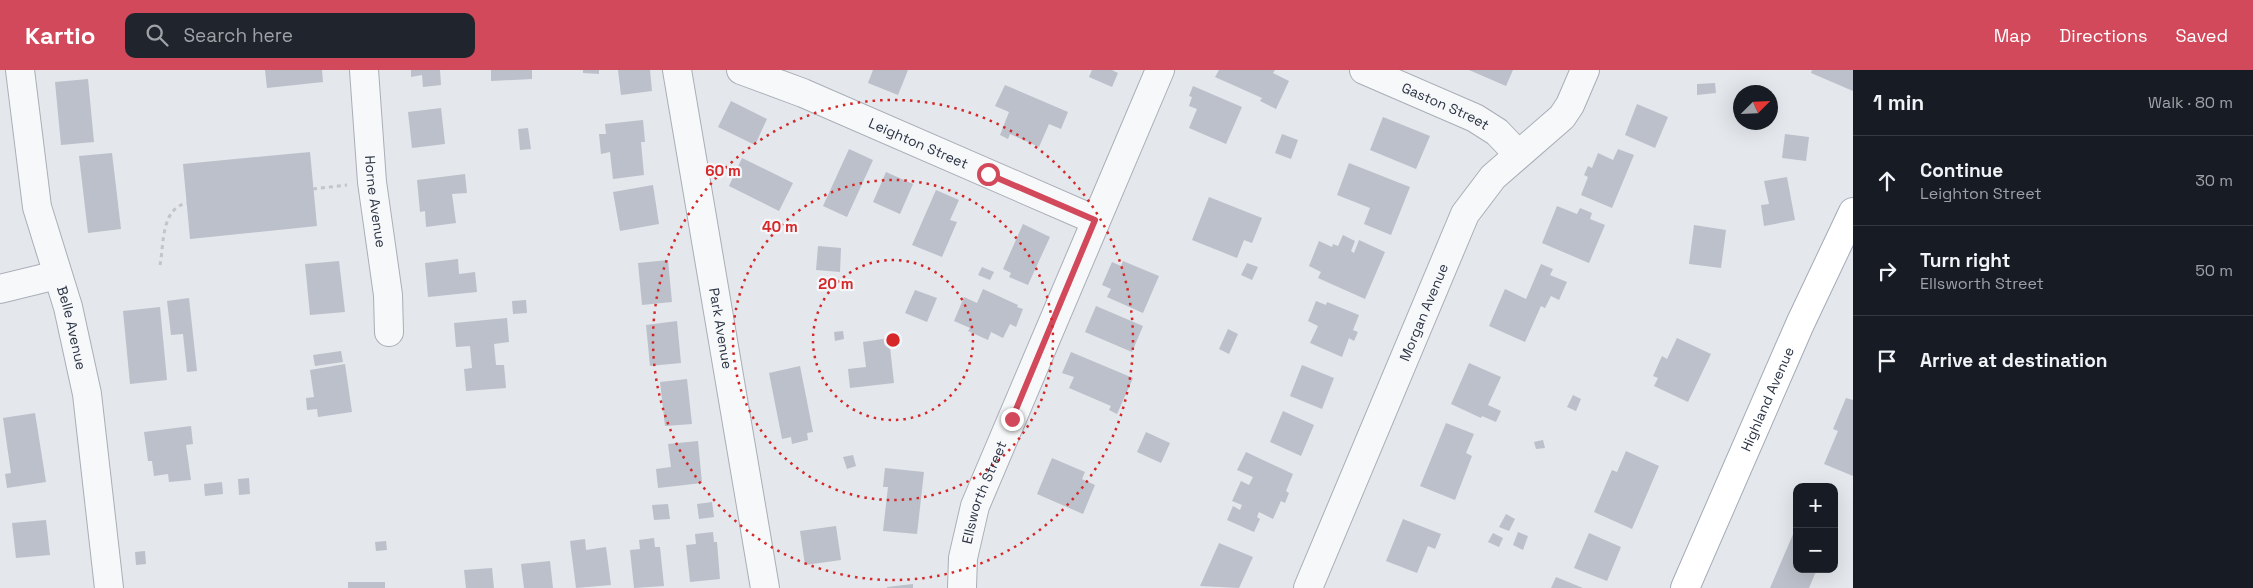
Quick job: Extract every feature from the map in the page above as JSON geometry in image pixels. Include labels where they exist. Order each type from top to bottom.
[{"type":"main road","name":"Highland Avenue","points":[[1684,588],[1800,324],[1853,212]]},
{"type":"street","name":"Belle Avenue","points":[[20,70],[35,198],[75,336],[87,394],[109,588]]},
{"type":"street","name":"Horne Avenue","points":[[364,70],[372,182],[388,295],[390,332]]},
{"type":"street","name":"Park Avenue","points":[[677,70],[765,588]]},
{"type":"street","name":"Leighton Street","points":[[740,70],[803,93],[1095,220]]},
{"type":"street","name":"Ellsworth Street","points":[[962,588],[963,558],[975,506],[1160,70]]},
{"type":"street","name":"Gaston Street","points":[[1364,70],[1475,118],[1504,138],[1518,154]]},
{"type":"street","name":"Morgan Avenue","points":[[1308,588],[1457,231],[1482,188],[1518,154],[1549,130],[1562,117],[1570,105],[1585,70]]},
{"type":"street","points":[[0,289],[57,275]]},
{"type":"path","points":[[160,265],[170,213],[176,206],[187,203]]},
{"type":"building","points":[[265,70],[322,70],[323,82],[267,88]]},
{"type":"building","points":[[411,70],[440,70],[441,85],[423,87],[422,75],[411,77]]},
{"type":"building","points":[[491,70],[532,70],[532,79],[491,81]]},
{"type":"building","points":[[583,70],[599,70],[599,74],[583,73]]},
{"type":"building","points":[[618,70],[650,70],[652,91],[621,95]]},
{"type":"building","points":[[873,70],[908,70],[898,95],[868,83]]},
{"type":"building","points":[[1092,70],[1112,70],[1118,73],[1112,87],[1089,77]]},
{"type":"building","points":[[1219,70],[1275,70],[1273,73],[1289,81],[1276,109],[1260,101],[1262,98],[1215,77]]},
{"type":"building","points":[[1469,70],[1513,70],[1506,86]]},
{"type":"building","points":[[1812,70],[1853,70],[1853,91],[1811,73]]},
{"type":"building","points":[[88,79],[94,142],[61,145],[55,82]]},
{"type":"building","points":[[1715,83],[1716,93],[1697,95],[1697,84]]},
{"type":"building","points":[[1005,85],[1068,112],[1061,129],[1049,124],[1039,147],[1010,134],[1008,139],[1000,135],[1009,112],[995,106]]},
{"type":"building","points":[[1193,86],[1242,107],[1226,144],[1189,128],[1197,109],[1189,106],[1192,97],[1189,96]]},
{"type":"building","points":[[731,101],[767,119],[755,145],[718,127]]},
{"type":"building","points":[[1637,104],[1668,117],[1655,148],[1625,135]]},
{"type":"building","points":[[441,108],[445,144],[412,148],[408,112]]},
{"type":"building","points":[[1383,117],[1430,136],[1416,169],[1370,150]]},
{"type":"building","points":[[643,120],[645,142],[641,142],[644,175],[613,179],[610,152],[601,154],[599,134],[606,134],[605,124]]},
{"type":"building","points":[[528,128],[531,149],[520,150],[518,129]]},
{"type":"building","points":[[1282,134],[1298,140],[1291,159],[1275,153]]},
{"type":"building","points":[[1785,134],[1809,137],[1806,161],[1782,158]]},
{"type":"building","points":[[849,149],[873,160],[847,217],[823,206]]},
{"type":"building","points":[[1618,149],[1634,155],[1612,208],[1581,195],[1588,177],[1584,175],[1588,166],[1592,168],[1598,153],[1613,160]]},
{"type":"building","points":[[310,152],[317,226],[190,239],[183,164]]},
{"type":"building","points":[[112,153],[121,229],[88,233],[79,156]]},
{"type":"building","points":[[742,158],[793,183],[779,211],[729,186]]},
{"type":"building","points":[[1349,163],[1410,187],[1391,235],[1364,224],[1370,208],[1337,195]]},
{"type":"building","points":[[886,172],[913,184],[900,214],[873,202]]},
{"type":"building","points":[[465,174],[467,193],[452,194],[456,223],[426,227],[425,211],[420,212],[417,180]]},
{"type":"building","points":[[1787,177],[1795,220],[1764,226],[1761,205],[1769,204],[1764,181]]},
{"type":"building","points":[[653,185],[659,224],[620,231],[613,192]]},
{"type":"building","points":[[936,190],[959,200],[950,220],[957,222],[942,257],[912,245]]},
{"type":"building","points":[[1209,197],[1262,218],[1252,243],[1244,240],[1237,258],[1192,240]]},
{"type":"building","points":[[1557,206],[1577,214],[1580,208],[1592,213],[1590,219],[1605,225],[1589,263],[1542,243]]},
{"type":"building","points":[[1023,224],[1050,237],[1028,285],[1009,277],[1011,273],[1003,269]]},
{"type":"building","points":[[1694,225],[1726,230],[1721,268],[1689,264]]},
{"type":"building","points":[[1343,235],[1355,241],[1351,251],[1354,253],[1359,240],[1385,252],[1365,299],[1318,278],[1321,272],[1309,266],[1319,241],[1332,247],[1333,244],[1338,246]]},
{"type":"building","points":[[818,246],[841,248],[840,272],[816,270]]},
{"type":"building","points":[[458,259],[459,274],[475,272],[477,292],[428,297],[425,263]]},
{"type":"building","points":[[668,260],[672,302],[642,305],[638,263]]},
{"type":"building","points":[[339,261],[345,312],[310,315],[305,264]]},
{"type":"building","points":[[1123,261],[1159,276],[1143,313],[1107,297],[1111,289],[1102,285],[1112,262],[1121,266]]},
{"type":"building","points":[[1247,263],[1258,267],[1252,280],[1241,275]]},
{"type":"building","points":[[1541,264],[1553,269],[1550,275],[1567,282],[1559,300],[1551,296],[1545,308],[1541,306],[1525,342],[1489,326],[1505,289],[1526,299]]},
{"type":"building","points":[[982,267],[994,272],[990,280],[978,275]]},
{"type":"building","points":[[983,289],[1023,309],[1016,327],[1010,324],[1003,338],[991,332],[988,340],[968,331],[970,328],[954,321],[964,297],[977,303]]},
{"type":"building","points":[[915,290],[937,298],[927,322],[905,313]]},
{"type":"building","points":[[189,298],[197,371],[187,372],[183,334],[171,335],[167,301]]},
{"type":"building","points":[[526,300],[527,313],[513,314],[512,301]]},
{"type":"building","points":[[1316,301],[1326,305],[1327,302],[1359,315],[1353,330],[1358,332],[1354,341],[1349,338],[1342,357],[1310,343],[1318,326],[1308,321]]},
{"type":"building","points":[[1096,306],[1143,326],[1132,352],[1085,332]]},
{"type":"building","points":[[160,307],[167,380],[130,384],[123,311]]},
{"type":"building","points":[[507,318],[509,342],[494,344],[496,365],[504,365],[506,388],[466,391],[464,369],[472,368],[470,346],[456,347],[454,323]]},
{"type":"building","points":[[677,321],[681,363],[650,366],[646,325]]},
{"type":"building","points":[[1228,329],[1238,334],[1229,354],[1219,349]]},
{"type":"building","points":[[843,331],[844,339],[835,341],[834,332]]},
{"type":"building","points":[[889,338],[894,383],[850,388],[848,369],[866,367],[863,342]]},
{"type":"building","points":[[1677,338],[1711,354],[1688,402],[1654,386],[1658,378],[1653,376],[1662,356],[1667,359]]},
{"type":"building","points":[[341,351],[343,362],[315,366],[313,355]]},
{"type":"building","points":[[1071,352],[1133,378],[1117,414],[1109,410],[1111,406],[1069,388],[1074,377],[1062,373]]},
{"type":"building","points":[[1469,363],[1501,377],[1488,405],[1501,411],[1496,422],[1482,416],[1481,418],[1451,404]]},
{"type":"building","points":[[345,364],[352,412],[318,417],[317,409],[307,410],[306,398],[314,397],[310,370]]},
{"type":"building","points":[[1302,365],[1334,378],[1322,409],[1290,396]]},
{"type":"building","points":[[800,366],[813,432],[807,433],[808,440],[792,444],[791,437],[782,439],[769,373]]},
{"type":"building","points":[[687,379],[692,424],[665,426],[660,382]]},
{"type":"building","points":[[1573,395],[1581,399],[1576,411],[1567,407]]},
{"type":"building","points":[[1846,398],[1853,400],[1853,476],[1824,464],[1838,431],[1833,429]]},
{"type":"building","points":[[1283,411],[1314,425],[1301,456],[1270,442]]},
{"type":"building","points":[[35,413],[46,482],[7,488],[5,474],[11,473],[3,418]]},
{"type":"building","points":[[1446,423],[1474,434],[1466,453],[1472,456],[1455,500],[1420,486]]},
{"type":"building","points":[[191,426],[193,444],[186,445],[191,480],[169,482],[168,474],[154,476],[152,461],[148,461],[144,432]]},
{"type":"building","points":[[1146,432],[1170,443],[1161,463],[1137,452]]},
{"type":"building","points":[[1543,440],[1545,448],[1536,449],[1534,442]]},
{"type":"building","points":[[698,441],[702,483],[658,488],[656,469],[671,467],[668,444]]},
{"type":"building","points":[[1626,451],[1659,466],[1632,529],[1594,512],[1612,470],[1617,472]]},
{"type":"building","points":[[1246,452],[1293,474],[1286,491],[1289,493],[1285,503],[1281,501],[1273,519],[1259,512],[1257,517],[1260,519],[1254,532],[1227,520],[1233,506],[1240,510],[1242,505],[1232,501],[1241,481],[1249,485],[1253,477],[1237,470]]},
{"type":"building","points":[[853,455],[856,466],[847,469],[843,457]]},
{"type":"building","points":[[1052,458],[1085,472],[1082,479],[1095,485],[1083,514],[1037,494]]},
{"type":"building","points":[[885,468],[924,472],[917,534],[883,531],[888,487],[883,487]]},
{"type":"building","points":[[249,478],[250,494],[239,495],[238,479]]},
{"type":"building","points":[[222,482],[223,494],[205,496],[204,484]]},
{"type":"building","points":[[712,502],[714,517],[699,519],[697,504]]},
{"type":"building","points":[[668,504],[670,519],[654,520],[652,505]]},
{"type":"building","points":[[1506,514],[1515,519],[1509,531],[1499,527]]},
{"type":"building","points":[[1403,519],[1441,534],[1435,549],[1428,546],[1417,573],[1386,561]]},
{"type":"building","points":[[46,520],[50,555],[16,558],[12,523]]},
{"type":"building","points":[[836,526],[841,560],[805,565],[800,531]]},
{"type":"building","points":[[713,532],[714,542],[717,542],[720,579],[690,582],[686,545],[696,544],[695,534]]},
{"type":"building","points":[[1518,532],[1528,536],[1523,550],[1513,545]]},
{"type":"building","points":[[1493,533],[1503,538],[1499,547],[1488,542]]},
{"type":"building","points":[[1589,533],[1621,547],[1607,581],[1574,568]]},
{"type":"building","points":[[1793,534],[1793,573],[1815,573],[1809,588],[1770,588]]},
{"type":"building","points":[[654,538],[655,547],[660,547],[664,586],[634,588],[630,550],[640,549],[639,540]]},
{"type":"building","points":[[585,539],[586,550],[606,547],[611,585],[576,588],[570,541]]},
{"type":"building","points":[[386,541],[387,550],[376,551],[375,542]]},
{"type":"building","points":[[1219,543],[1253,557],[1239,588],[1200,586]]},
{"type":"building","points":[[145,551],[146,564],[136,565],[135,552]]},
{"type":"building","points":[[550,561],[553,588],[524,588],[521,564]]},
{"type":"building","points":[[492,568],[494,588],[466,588],[464,570]]},
{"type":"building","points":[[1556,577],[1583,588],[1551,588]]},
{"type":"building","points":[[348,582],[385,582],[385,588],[348,588]]},
{"type":"building","points":[[913,584],[913,588],[887,588],[887,587]]},
{"type":"route","points":[[988,174],[1095,220],[1012,419]]}]
